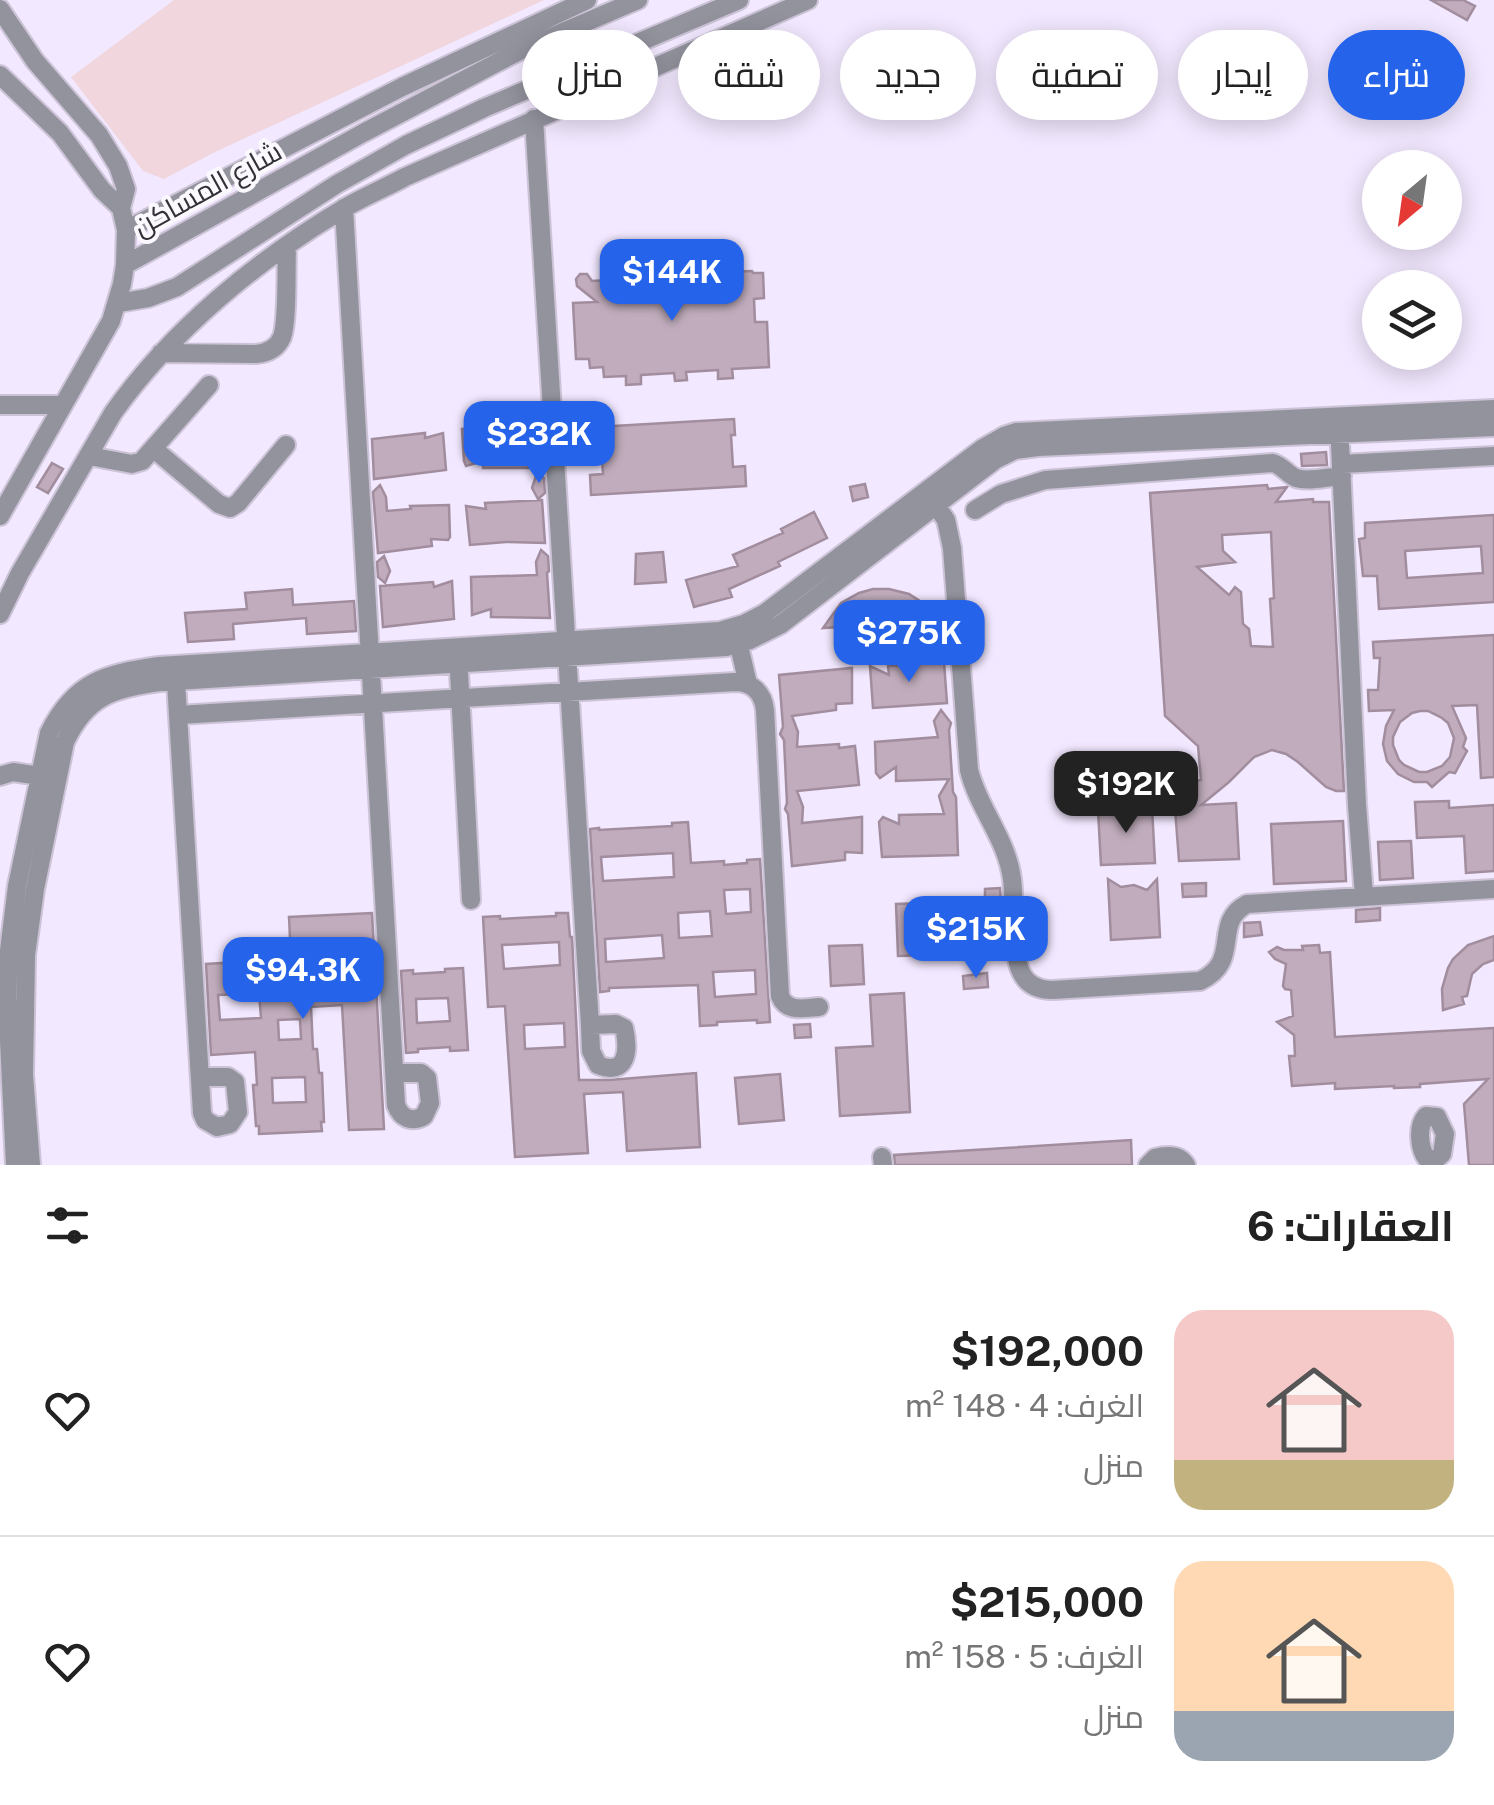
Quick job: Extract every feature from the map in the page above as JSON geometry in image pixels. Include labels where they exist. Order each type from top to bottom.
[{"type":"street","name":"شارع المساكن","points":[[126,230],[402,86],[587,0]]},
{"type":"street","name":"شارع المساكن","points":[[125,265],[523,49],[638,0]]},
{"type":"street","points":[[118,303],[148,298],[177,287],[337,184],[445,126],[739,0]]},
{"type":"street","points":[[658,65],[808,0]]},
{"type":"street","points":[[0,516],[103,338],[118,303],[126,230],[122,208],[126,189],[111,153],[1,14]]},
{"type":"street","points":[[0,67],[5,80],[60,133],[102,190],[122,208]]},
{"type":"street","points":[[0,614],[113,413],[144,372],[222,297],[344,208],[532,120]]},
{"type":"street","points":[[534,120],[590,1024]]},
{"type":"street","points":[[344,208],[395,1073]]},
{"type":"street","points":[[161,354],[263,354],[276,346],[283,333],[287,246]]},
{"type":"street","points":[[89,456],[132,464],[142,461],[209,385]]},
{"type":"street","points":[[0,405],[63,406]]},
{"type":"street","points":[[31,1165],[11,1076],[28,933],[65,742],[73,724],[100,697],[139,684],[371,662],[566,649],[713,650],[737,636],[788,618],[950,482],[1026,447],[1494,410]]},
{"type":"street","points":[[1340,425],[1494,426]]},
{"type":"street","points":[[1340,425],[1364,896]]},
{"type":"street","points":[[154,449],[219,504],[230,508],[286,445]]},
{"type":"street","points":[[975,510],[1016,488],[1061,479],[1273,463],[1300,479],[1342,470],[1494,456]]},
{"type":"street","points":[[931,498],[946,520],[952,548],[969,770],[1009,863],[1018,966],[1035,987],[1053,990],[1200,980],[1210,976],[1224,959],[1229,921],[1239,908],[1255,903],[1494,889]]},
{"type":"street","points":[[737,636],[748,684]]},
{"type":"street","points":[[458,656],[471,900]]},
{"type":"street","points":[[15,1165],[7,999],[10,942],[17,886],[49,733],[59,714],[89,684],[111,674],[159,666],[371,662]]},
{"type":"street","points":[[176,681],[200,1077]]},
{"type":"street","points":[[178,714],[748,684],[760,694],[765,710],[780,996],[791,1008],[819,1007]]},
{"type":"street","points":[[0,776],[12,772],[40,776]]},
{"type":"street","points":[[1148,1165],[1155,1158],[1173,1156],[1186,1165]]},
{"type":"shaded area","points":[[174,0],[544,0],[164,179],[143,171],[71,77]]},
{"type":"building","points":[[1431,0],[1463,0],[1475,6],[1467,20]]},
{"type":"building","points":[[728,265],[728,272],[763,273],[764,298],[754,299],[755,322],[767,322],[769,367],[732,369],[733,378],[718,379],[718,370],[686,372],[687,380],[675,381],[674,373],[641,375],[641,384],[626,385],[626,376],[604,377],[603,367],[590,368],[589,359],[576,359],[573,303],[597,302],[577,286],[580,274],[587,274],[592,281],[623,279],[622,271],[636,271],[636,278],[671,276],[670,267],[682,267],[683,275],[713,274],[713,266]]},
{"type":"building","points":[[734,419],[733,467],[745,466],[746,486],[591,495],[590,475],[603,474],[597,427]]},
{"type":"building","points":[[539,428],[541,468],[483,468],[483,461],[466,466],[462,429]]},
{"type":"building","points":[[425,433],[425,438],[443,433],[446,470],[374,479],[372,439]]},
{"type":"building","points":[[1326,452],[1327,465],[1302,466],[1301,454]]},
{"type":"building","points":[[52,463],[63,469],[48,493],[37,487]]},
{"type":"building","points":[[537,473],[544,478],[545,493],[538,499],[532,488]]},
{"type":"building","points":[[865,484],[868,497],[853,501],[850,487]]},
{"type":"building","points":[[380,485],[387,511],[449,505],[448,540],[431,539],[432,546],[378,553],[373,492]]},
{"type":"building","points":[[1267,485],[1268,489],[1287,487],[1276,502],[1329,502],[1344,791],[1326,787],[1286,754],[1272,750],[1254,757],[1201,805],[1236,803],[1239,859],[1179,861],[1173,782],[1201,780],[1198,746],[1165,716],[1150,493]],"holes":[[[1271,532],[1274,598],[1270,599],[1273,647],[1251,646],[1249,629],[1243,624],[1241,592],[1235,587],[1229,595],[1197,567],[1235,562],[1223,551],[1222,535]]]},
{"type":"building","points":[[542,500],[545,543],[470,545],[466,506],[486,509],[485,503]]},
{"type":"building","points":[[814,512],[827,538],[778,562],[780,566],[729,589],[732,597],[694,607],[686,580],[738,566],[733,555],[783,533],[781,529]]},
{"type":"building","points":[[1494,515],[1494,602],[1379,609],[1377,576],[1363,576],[1359,539],[1365,538],[1365,523]],"holes":[[[1481,546],[1483,573],[1407,578],[1405,551]]]},
{"type":"building","points":[[541,550],[548,556],[550,618],[491,617],[491,609],[472,615],[471,577],[537,575],[536,562]]},
{"type":"building","points":[[663,552],[666,582],[635,584],[636,554]]},
{"type":"building","points":[[384,556],[390,571],[385,583],[378,577],[377,562]]},
{"type":"building","points":[[452,581],[454,619],[383,627],[380,586],[433,582],[434,587]]},
{"type":"building","points":[[292,589],[293,605],[354,601],[356,631],[307,634],[306,618],[233,624],[234,639],[188,642],[185,613],[247,609],[245,593]]},
{"type":"building","points":[[873,589],[909,594],[926,605],[939,621],[898,624],[894,635],[887,634],[884,624],[823,628],[841,603]]},
{"type":"building","points":[[1494,635],[1494,777],[1481,778],[1477,705],[1452,706],[1466,738],[1463,747],[1467,751],[1455,773],[1449,772],[1432,787],[1398,774],[1387,761],[1383,744],[1394,710],[1369,711],[1368,690],[1378,690],[1380,658],[1374,658],[1373,642]],"holes":[[[1428,711],[1448,723],[1454,738],[1450,757],[1442,766],[1419,772],[1399,760],[1393,737],[1400,722],[1412,713]]]},
{"type":"building","points":[[944,662],[947,703],[873,708],[870,666],[889,675],[888,666]]},
{"type":"building","points":[[852,668],[852,703],[836,704],[836,710],[792,716],[798,732],[797,747],[855,746],[859,785],[797,791],[803,807],[802,823],[862,817],[862,853],[845,852],[845,860],[792,866],[785,809],[779,675]]},
{"type":"building","points":[[941,710],[951,723],[958,855],[882,857],[879,822],[883,817],[899,824],[899,815],[944,814],[939,796],[949,779],[896,781],[896,767],[880,778],[876,773],[875,742],[938,737],[934,721]]},
{"type":"building","points":[[1449,801],[1449,808],[1494,805],[1494,871],[1466,873],[1464,836],[1417,838],[1415,802]]},
{"type":"building","points":[[1152,808],[1155,863],[1101,865],[1098,810]]},
{"type":"building","points":[[1343,821],[1346,881],[1274,884],[1271,824]]},
{"type":"building","points":[[688,822],[691,863],[724,861],[724,865],[760,859],[770,1022],[717,1022],[700,1026],[698,985],[609,988],[600,992],[590,829]],"holes":[[[673,853],[674,877],[603,881],[601,857]],[[750,889],[751,912],[726,914],[724,890]],[[710,911],[712,936],[679,938],[678,913]],[[662,935],[664,958],[606,962],[605,939]],[[755,970],[756,994],[715,997],[713,972]]]},
{"type":"building","points":[[1411,841],[1413,878],[1380,880],[1378,842]]},
{"type":"building","points":[[1108,879],[1121,887],[1134,885],[1147,890],[1157,879],[1160,937],[1111,940]]},
{"type":"building","points":[[1206,883],[1206,896],[1183,897],[1182,884]]},
{"type":"building","points":[[1000,888],[1001,903],[985,903],[985,889]]},
{"type":"building","points":[[955,902],[958,954],[898,956],[896,904]]},
{"type":"building","points":[[1380,908],[1380,920],[1356,922],[1356,910]]},
{"type":"building","points":[[372,913],[384,1129],[349,1130],[342,1005],[311,1007],[313,1049],[317,1049],[322,1073],[322,1131],[259,1134],[253,1085],[257,1085],[255,1052],[211,1055],[206,964],[291,959],[289,917]],"holes":[[[363,947],[364,971],[308,974],[306,950]],[[259,993],[261,1018],[220,1020],[218,995]],[[300,1019],[301,1039],[279,1040],[278,1020]],[[305,1077],[306,1102],[273,1103],[272,1078]]]},
{"type":"building","points":[[568,913],[572,937],[579,1080],[696,1073],[700,1147],[627,1151],[623,1092],[584,1094],[588,1153],[515,1157],[505,1006],[488,1007],[483,917]],"holes":[[[559,942],[560,965],[504,969],[502,945]],[[564,1023],[565,1047],[525,1049],[524,1025]]]},
{"type":"building","points":[[1260,922],[1262,935],[1244,937],[1244,923]]},
{"type":"building","points":[[1494,936],[1494,960],[1472,974],[1467,996],[1462,997],[1464,1004],[1443,1010],[1442,989],[1453,959],[1468,945]]},
{"type":"building","points":[[862,945],[864,984],[831,986],[829,946]]},
{"type":"building","points":[[1319,945],[1320,953],[1330,952],[1335,1037],[1494,1028],[1494,1165],[1469,1165],[1464,1104],[1488,1079],[1394,1088],[1335,1089],[1335,1083],[1292,1086],[1289,1056],[1295,1056],[1294,1035],[1277,1022],[1293,1016],[1291,990],[1283,986],[1286,964],[1269,952],[1277,947],[1303,950],[1302,946]]},
{"type":"building","points":[[463,968],[468,1050],[450,1051],[450,1047],[406,1053],[401,971],[413,970],[413,974]],"holes":[[[448,998],[450,1021],[417,1023],[416,999]]]},
{"type":"building","points":[[987,973],[988,987],[964,989],[963,976]]},
{"type":"building","points":[[904,993],[910,1112],[840,1116],[836,1048],[873,1046],[870,995]]},
{"type":"building","points":[[810,1024],[811,1037],[795,1038],[794,1025]]},
{"type":"building","points":[[780,1074],[784,1120],[739,1124],[735,1078]]},
{"type":"building","points":[[1131,1140],[1132,1165],[895,1165],[894,1155]]}]
